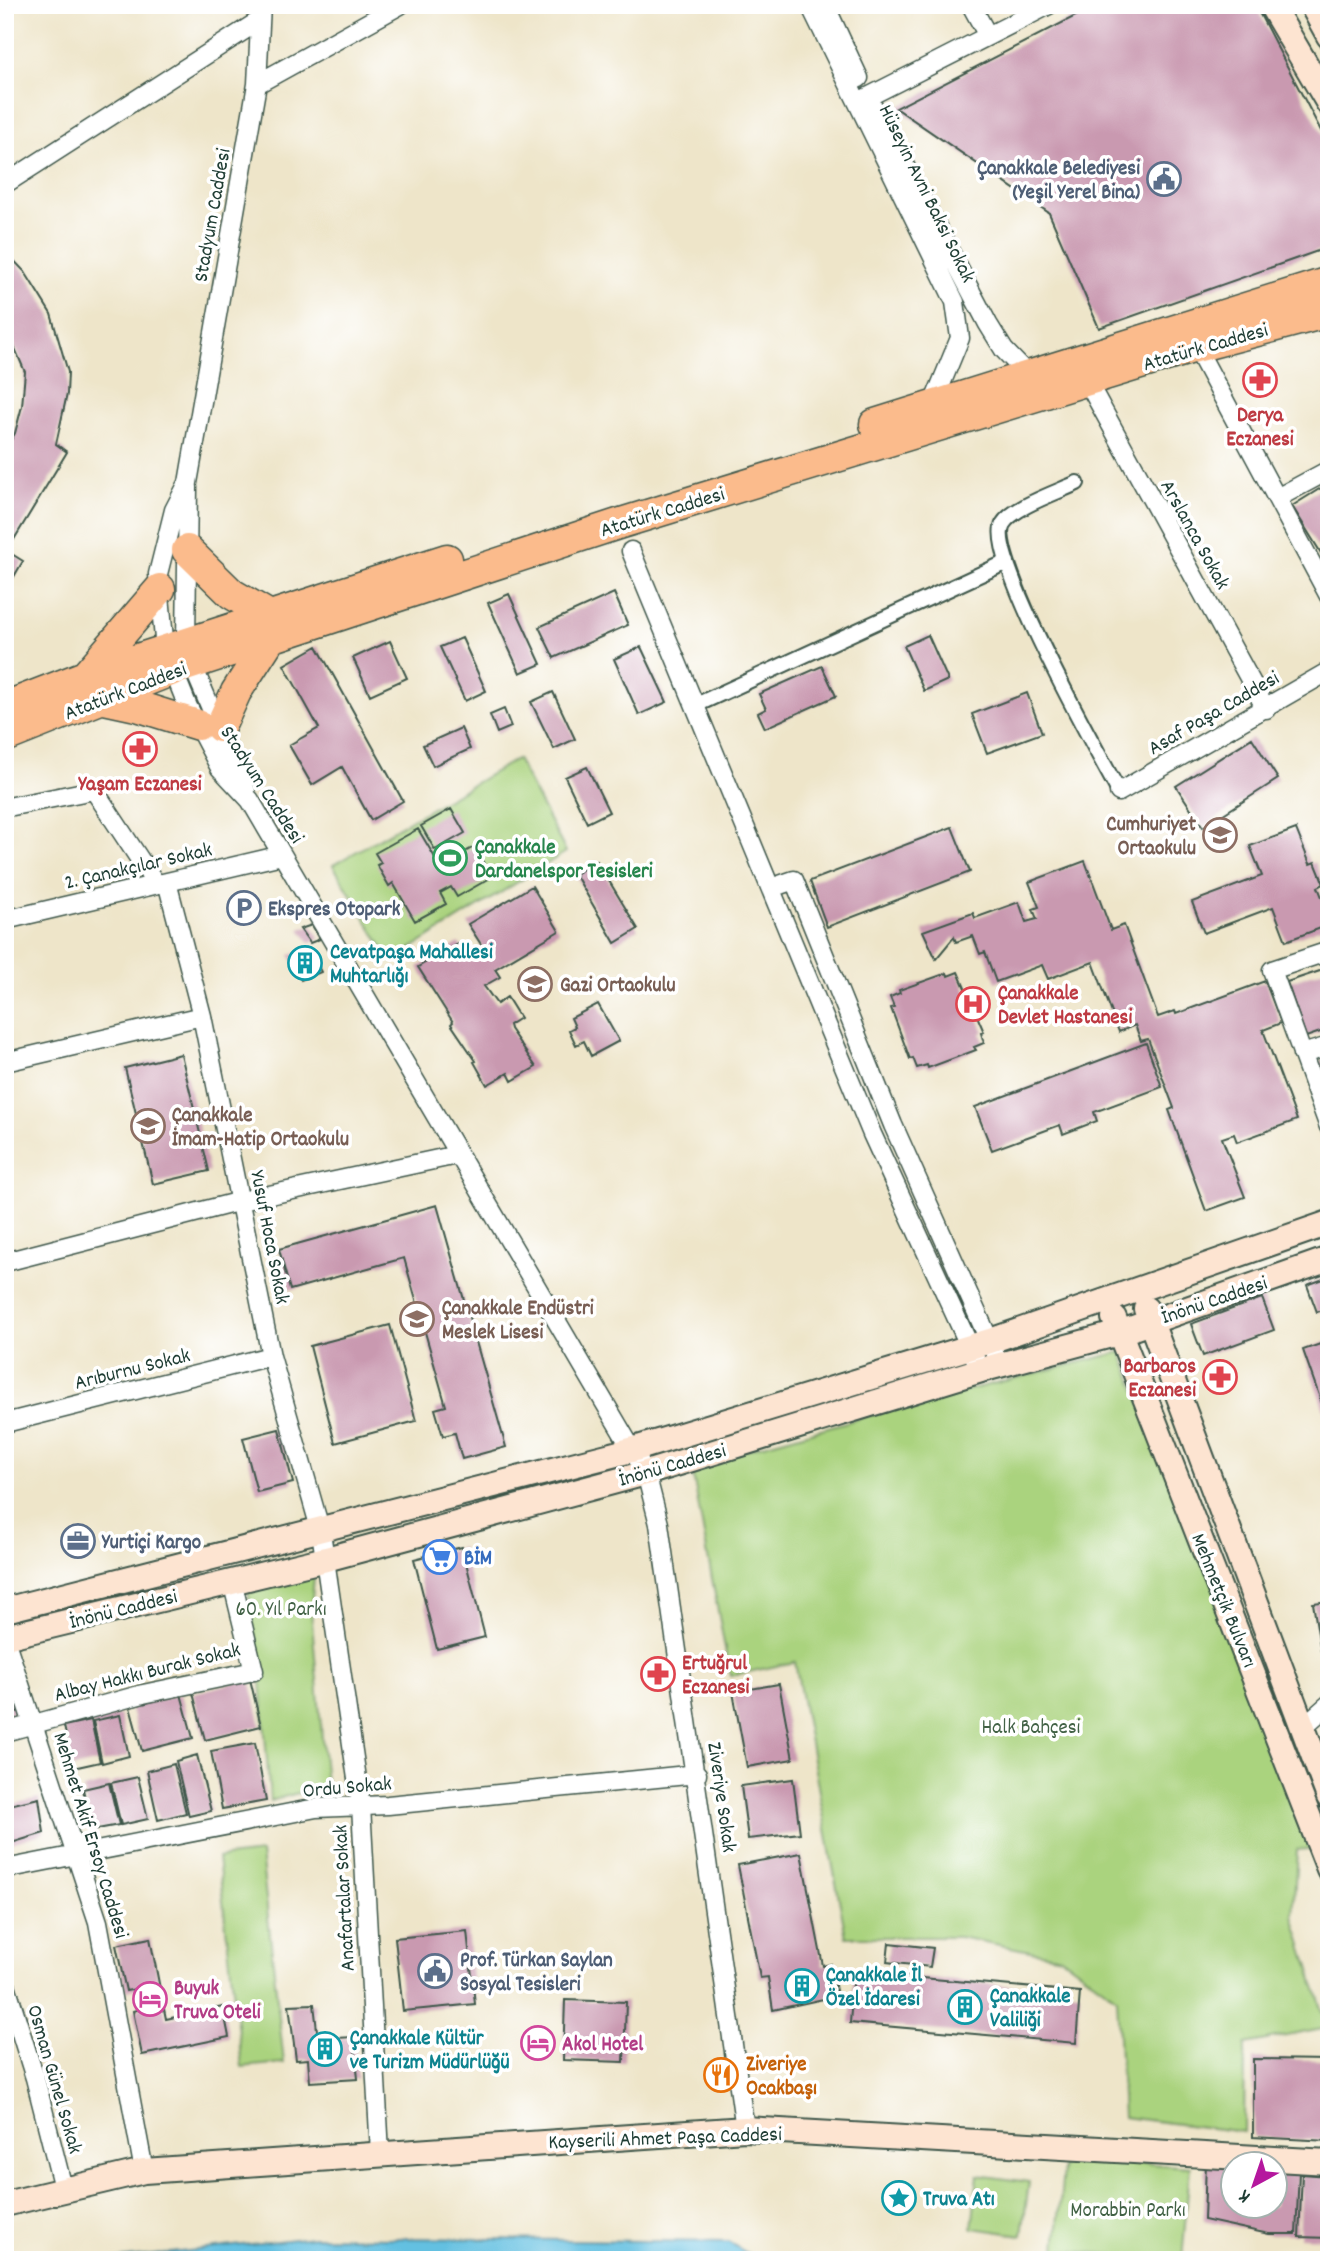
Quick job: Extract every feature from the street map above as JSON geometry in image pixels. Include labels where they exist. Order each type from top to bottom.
[{"type":"highway","name":"Atatürk Caddesi","points":[[5,706],[92,687],[932,406],[1329,282]]},
{"type":"highway","name":"Atatürk Caddesi","points":[[269,627],[618,524],[1196,347],[1329,312]]},
{"type":"highway","points":[[160,589],[92,687],[137,706],[209,726],[236,692],[269,627],[187,550]]},
{"type":"highway","name":"Atatürk Caddesi","points":[[5,737],[92,687]]},
{"type":"main road","points":[[1271,5],[1329,104]]},
{"type":"main road","name":"İnönü Caddesi","points":[[5,1610],[321,1532],[635,1450],[980,1344],[1329,1223]]},
{"type":"main road","name":"İnönü Caddesi","points":[[5,1638],[326,1559],[646,1473],[990,1368],[1119,1333],[1329,1259]]},
{"type":"main road","name":"Mehmetçik Bulvarı","points":[[1139,1289],[1329,1797]]},
{"type":"main road","name":"Mehmetçik Bulvarı","points":[[1108,1300],[1329,1869]]},
{"type":"main road","points":[[1272,1717],[1303,1726],[1285,1754]]},
{"type":"main road","name":"Kayserili Ahmet Paşa Caddesi","points":[[5,2204],[63,2188],[145,2171],[745,2129],[1329,2162]]},
{"type":"street","points":[[257,84],[401,5]]},
{"type":"street","name":"Hüseyin Avni Baksi Sokak","points":[[810,5],[975,302],[1004,350],[1029,376]]},
{"type":"street","name":"Hüseyin Avni Baksi Sokak","points":[[825,5],[863,99],[957,310],[960,338],[932,406]]},
{"type":"street","points":[[971,5],[988,36]]},
{"type":"street","points":[[863,99],[1049,5]]},
{"type":"street","points":[[5,184],[260,13]]},
{"type":"street","name":"Stadyum Caddesi","points":[[260,13],[257,84],[188,483],[174,510],[159,575],[160,589],[179,656],[209,726],[220,768],[250,800],[457,1155],[635,1450],[646,1473]]},
{"type":"street","points":[[957,310],[975,302]]},
{"type":"street","points":[[1196,347],[1329,596]]},
{"type":"street","name":"Arslanca Sokak","points":[[1087,381],[1266,709]]},
{"type":"street","points":[[1277,498],[1329,470]]},
{"type":"street","points":[[179,656],[187,550],[188,483]]},
{"type":"street","points":[[1077,483],[1020,510],[1004,522],[1000,532],[1007,562],[1047,657],[1119,792]]},
{"type":"street","points":[[618,524],[771,888],[794,880],[990,1368]]},
{"type":"street","points":[[696,705],[1007,562]]},
{"type":"street","name":"Asaf Paşa Caddesi","points":[[1119,792],[1329,671]]},
{"type":"street","name":"Yusuf Hoca Sokak","points":[[13,806],[94,790],[162,883],[202,1016],[271,1356],[321,1532],[326,1559]]},
{"type":"street","name":"2. Çanakçılar Sokak","points":[[5,920],[282,855]]},
{"type":"street","points":[[1329,951],[1272,970],[1329,1127]]},
{"type":"street","points":[[5,1062],[202,1016]]},
{"type":"street","points":[[1302,1054],[1329,1045]]},
{"type":"street","points":[[5,1262],[241,1201],[457,1155]]},
{"type":"street","name":"Arıburnu Sokak","points":[[5,1423],[271,1356]]},
{"type":"street","name":"Ziveriye Sokak","points":[[646,1473],[659,1524],[697,1774],[745,2129]]},
{"type":"street","name":"Anafartalar Sokak","points":[[326,1559],[361,1805],[380,2153]]},
{"type":"street","name":"Albay Hakkı Burak Sokak","points":[[5,1731],[143,1694],[254,1671],[232,1581]]},
{"type":"street","name":"Mehmet Akif Ersoy Caddesi","points":[[5,1638],[98,1922],[145,2171]]},
{"type":"street","points":[[1303,1726],[1329,1704]]},
{"type":"street","name":"Ordu Sokak","points":[[5,1869],[316,1808],[388,1805],[697,1774]]},
{"type":"street","name":"Osman Günel Sokak","points":[[5,1982],[36,2078],[63,2188]]},
{"type":"green space","name":"Çanakkale Dardanelspor Tesisleri","points":[[517,759],[566,852],[391,961],[333,865]]},
{"type":"green space","name":"Halk Bahçesi","points":[[1121,1352],[1317,1848],[1297,1850],[1293,1916],[1328,2028],[1245,2044],[1244,2132],[1123,2117],[1117,1998],[1061,1957],[959,1937],[846,1937],[795,1662],[730,1676],[691,1465],[904,1406]]},
{"type":"green space","name":"60. Yıl Parkı","points":[[315,1566],[311,1610],[326,1785],[270,1801],[260,1667],[247,1584]]},
{"type":"green space","points":[[261,1853],[284,2063],[242,2067],[218,1858]]},
{"type":"green space","name":"Morabbin Parkı","points":[[1064,2157],[1190,2167],[1182,2260],[1056,2250]]},
{"type":"green space","points":[[978,2175],[1029,2182],[1022,2235],[972,2228]]},
{"type":"water","points":[[313,2237],[728,2242],[759,2260],[110,2260]]},
{"type":"building","name":"Çanakkale Belediyesi (Yeşil Yerel Bina)","points":[[1097,5],[1255,5],[1329,146],[1329,247],[1099,328],[1049,213],[896,108]]},
{"type":"building","points":[[5,251],[25,272],[51,314],[68,372],[67,394],[56,444],[67,452],[7,551],[23,561],[5,592],[5,450],[15,433],[22,406],[25,372],[5,325]]},
{"type":"building","points":[[1329,483],[1329,566],[1292,506]]},
{"type":"building","points":[[614,593],[628,625],[554,658],[539,627]]},
{"type":"building","points":[[509,594],[541,664],[520,673],[488,603]]},
{"type":"building","points":[[928,635],[948,680],[924,691],[904,646]]},
{"type":"building","points":[[462,638],[486,691],[465,701],[440,647]]},
{"type":"building","points":[[390,641],[407,678],[370,695],[353,658]]},
{"type":"building","points":[[317,646],[403,801],[371,820],[342,767],[312,785],[289,745],[319,728],[284,665]]},
{"type":"building","points":[[641,647],[667,702],[639,715],[614,659]]},
{"type":"building","points":[[822,666],[836,696],[765,728],[758,713],[766,709],[759,694]]},
{"type":"building","points":[[553,692],[575,739],[554,749],[531,702]]},
{"type":"building","points":[[1027,693],[1042,733],[987,753],[972,714]]},
{"type":"building","points":[[504,709],[511,727],[497,733],[490,715]]},
{"type":"building","points":[[461,728],[470,749],[433,766],[423,745]]},
{"type":"building","points":[[1252,738],[1278,779],[1203,827],[1176,786]]},
{"type":"building","points":[[587,767],[609,812],[587,823],[565,777]]},
{"type":"building","points":[[451,809],[465,833],[435,850],[421,826]]},
{"type":"building","points":[[952,827],[970,872],[827,927],[810,881]]},
{"type":"building","points":[[418,829],[440,866],[474,847],[492,877],[457,897],[451,887],[440,893],[446,904],[415,921],[393,883],[389,886],[377,865],[381,863],[375,853]]},
{"type":"building","points":[[1296,829],[1310,864],[1315,862],[1324,884],[1318,887],[1329,915],[1329,925],[1286,941],[1273,907],[1204,933],[1192,902],[1262,876],[1250,846]]},
{"type":"building","points":[[597,861],[638,929],[615,943],[575,874]]},
{"type":"building","points":[[1085,861],[1111,930],[1124,925],[1158,1017],[1175,1011],[1176,1014],[1265,981],[1281,1023],[1263,1030],[1297,1120],[1237,1142],[1234,1134],[1222,1138],[1245,1197],[1206,1211],[1169,1110],[1174,1108],[1148,1039],[1141,1041],[1135,1025],[1119,1032],[1093,962],[1048,979],[1042,965],[996,982],[985,952],[980,954],[973,936],[956,942],[954,937],[936,959],[923,931],[973,913],[975,918],[1019,902],[1026,922],[1037,919],[1033,909],[1039,907],[1029,882]]},
{"type":"building","points":[[532,886],[559,931],[495,969],[500,977],[484,986],[497,1004],[507,997],[520,1018],[509,1025],[510,1029],[536,1067],[512,1081],[508,1073],[487,1085],[474,1062],[476,1061],[418,967],[459,943],[466,956],[482,946],[468,924]]},
{"type":"building","points":[[312,925],[320,939],[310,943],[300,929]]},
{"type":"building","name":"Cevatpaşa Mahallesi Muhtarlığı","points":[[309,949],[321,972],[301,980],[290,955]]},
{"type":"building","points":[[1329,968],[1329,1029],[1306,1037],[1287,982]]},
{"type":"building","points":[[958,972],[984,1032],[981,1033],[984,1043],[974,1047],[976,1050],[928,1068],[927,1065],[917,1068],[913,1058],[910,1059],[891,1008],[894,1007],[890,997],[900,993],[899,990],[947,973],[948,976]]},
{"type":"building","points":[[598,1004],[619,1041],[591,1056],[584,1041],[576,1045],[569,1030],[575,1027],[571,1018]]},
{"type":"building","points":[[1146,1043],[1162,1087],[1094,1112],[1097,1121],[1063,1134],[1060,1125],[992,1150],[975,1107]]},
{"type":"building","points":[[181,1054],[209,1171],[153,1184],[125,1068]]},
{"type":"building","points":[[1329,1059],[1329,1091],[1328,1091],[1319,1062]]},
{"type":"building","points":[[437,1205],[506,1447],[462,1459],[455,1433],[443,1436],[435,1409],[446,1406],[404,1258],[290,1290],[279,1249]]},
{"type":"building","points":[[1329,1277],[1329,1308],[1317,1312],[1307,1285]]},
{"type":"building","points":[[1262,1298],[1274,1330],[1203,1356],[1191,1324]]},
{"type":"building","points":[[390,1325],[416,1421],[335,1443],[310,1346]]},
{"type":"building","points":[[1329,1341],[1329,1420],[1328,1421],[1303,1350]]},
{"type":"building","points":[[279,1429],[293,1483],[257,1492],[243,1438]]},
{"type":"building","points":[[462,1547],[485,1637],[437,1649],[414,1559]]},
{"type":"building","points":[[1329,1601],[1329,1652],[1321,1652],[1313,1603]]},
{"type":"building","points":[[5,1658],[20,1711],[5,1715]]},
{"type":"building","points":[[250,1679],[261,1726],[205,1740],[193,1693]]},
{"type":"building","points":[[779,1684],[793,1759],[747,1767],[733,1692]]},
{"type":"building","points":[[181,1694],[193,1738],[142,1751],[130,1707]]},
{"type":"building","points":[[120,1715],[129,1756],[102,1763],[93,1721]]},
{"type":"building","points":[[91,1720],[100,1762],[73,1768],[64,1726]]},
{"type":"building","points":[[255,1743],[266,1801],[222,1809],[211,1751]]},
{"type":"building","points":[[197,1755],[211,1811],[189,1816],[176,1761]]},
{"type":"building","points":[[174,1764],[186,1813],[158,1820],[147,1771]]},
{"type":"building","points":[[138,1777],[148,1819],[121,1825],[111,1783]]},
{"type":"building","points":[[793,1779],[800,1833],[748,1839],[741,1786]]},
{"type":"building","points":[[109,1783],[119,1825],[92,1830],[83,1789]]},
{"type":"building","points":[[39,1798],[44,1833],[5,1845],[5,1806]]},
{"type":"building","points":[[801,1853],[823,1966],[831,1964],[837,1996],[773,2010],[768,1977],[760,1978],[738,1865]]},
{"type":"building","name":"Prof. Türkan Saylan Sosyal Tesisleri","points":[[467,1931],[475,2004],[403,2011],[395,1938]]},
{"type":"building","name":"Buyuk Truva Oteli","points":[[150,1938],[166,2019],[223,2007],[229,2037],[142,2055],[133,2011],[140,2009],[136,1989],[126,1991],[116,1945]]},
{"type":"building","points":[[889,1943],[933,1948],[930,1967],[887,1962]]},
{"type":"building","name":"Çanakkale Valiliği","points":[[854,1972],[1080,1992],[1076,2043],[850,2023]]},
{"type":"building","points":[[565,2000],[626,2002],[624,2062],[563,2060]]},
{"type":"building","name":"Çanakkale Kültür ve Turizm Müdürlüğü","points":[[314,2004],[318,2039],[354,2037],[358,2079],[310,2082],[308,2059],[296,2060],[289,2005]]},
{"type":"building","points":[[1253,2059],[1329,2060],[1329,2141],[1253,2137]]},
{"type":"building","points":[[1206,2162],[1218,2164],[1218,2220],[1288,2220],[1288,2172],[1299,2172],[1296,2234],[1269,2234],[1204,2220]]},
{"type":"building","points":[[1302,2174],[1329,2176],[1329,2238],[1299,2237]]},
{"type":"place","name":"Çanakkale Belediyesi (Yeşil Yerel Bina)","points":[[1164,179]]},
{"type":"place","name":"Derya Eczanesi","points":[[1260,380]]},
{"type":"place","name":"Yaşam Eczanesi","points":[[140,749]]},
{"type":"place","name":"Cumhuriyet Ortaokulu","points":[[1220,835]]},
{"type":"place","name":"Çanakkale Dardanelspor Tesisleri","points":[[450,858]]},
{"type":"place","name":"Ekspres Otopark","points":[[244,908]]},
{"type":"place","name":"Cevatpaşa Mahallesi Muhtarlığı","points":[[305,963]]},
{"type":"place","name":"Gazi Ortaokulu","points":[[535,984]]},
{"type":"place","name":"Çanakkale Devlet Hastanesi","points":[[973,1004]]},
{"type":"place","name":"Çanakkale İmam-Hatip Ortaokulu","points":[[148,1126]]},
{"type":"place","name":"Çanakkale Endüstri Meslek Lisesi","points":[[417,1319]]},
{"type":"place","name":"Barbaros Eczanesi","points":[[1220,1377]]},
{"type":"place","name":"Yurtiçi Kargo","points":[[78,1541]]},
{"type":"place","name":"BİM","points":[[440,1557]]},
{"type":"place","name":"Ertuğrul Eczanesi","points":[[658,1674]]},
{"type":"place","name":"Prof. Türkan Saylan Sosyal Tesisleri","points":[[435,1971]]},
{"type":"place","name":"Çanakkale İl Özel İdaresi","points":[[802,1986]]},
{"type":"place","name":"Buyuk Truva Oteli","points":[[150,1999]]},
{"type":"place","name":"Çanakkale Valiliği","points":[[965,2007]]},
{"type":"place","name":"Akol Hotel","points":[[538,2043]]},
{"type":"place","name":"Çanakkale Kültür ve Turizm Müdürlüğü","points":[[325,2049]]},
{"type":"place","name":"Ziveriye Ocakbaşı","points":[[721,2075]]},
{"type":"place","name":"Truva Atı","points":[[899,2198]]}]
